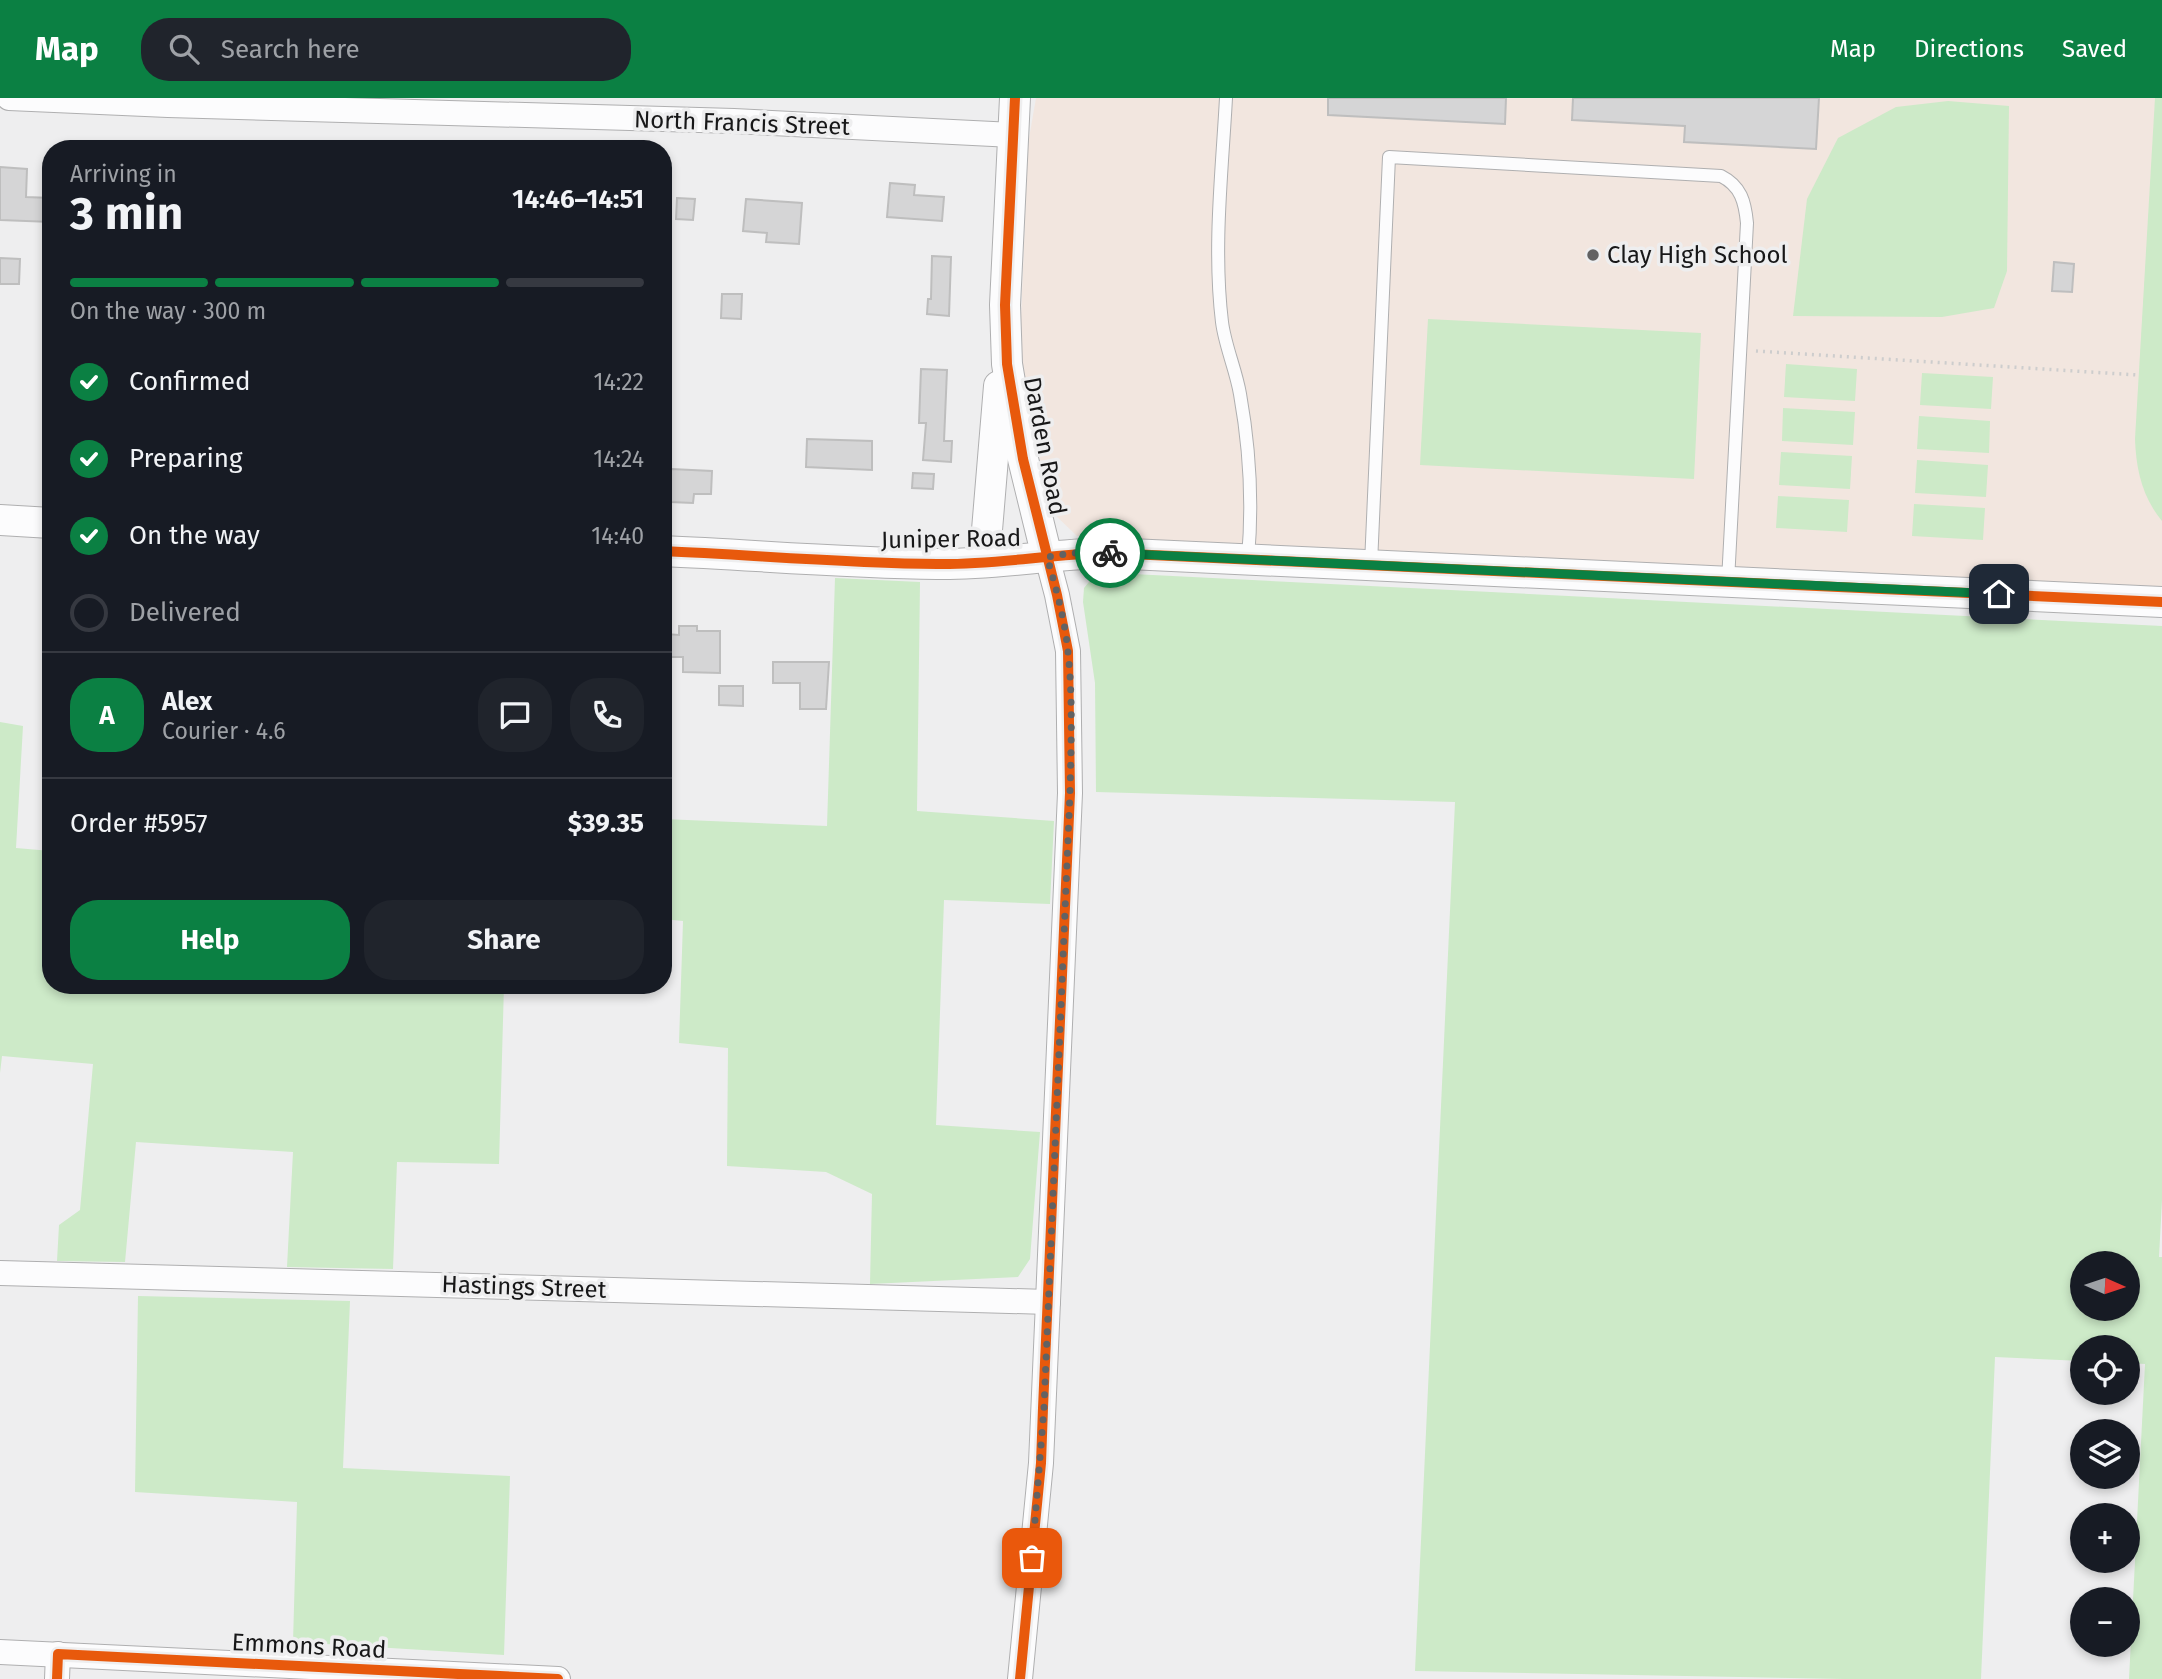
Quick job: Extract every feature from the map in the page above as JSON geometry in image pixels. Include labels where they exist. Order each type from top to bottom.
[{"type":"street","name":"North Francis Street","points":[[9,98],[720,121],[1013,135]]},
{"type":"street","name":"Darden Road","points":[[1015,98],[1005,305],[1007,364],[1023,459],[1058,594],[1068,651],[1071,705],[1070,793],[1041,1463],[1020,1679]]},
{"type":"street","points":[[979,562],[987,530],[1005,305]]},
{"type":"street","points":[[0,520],[42,522]]},
{"type":"street","name":"Juniper Road","points":[[672,551],[938,564],[1108,552],[2162,601]]},
{"type":"street","name":"Hastings Street","points":[[0,1273],[1048,1302]]},
{"type":"street","name":"Emmons Road","points":[[0,1651],[558,1679]]},
{"type":"street","points":[[57,1679],[58,1654]]},
{"type":"lane","points":[[1226,98],[1218,261],[1222,324],[1240,392],[1250,461],[1252,510],[1248,558]]},
{"type":"lane","points":[[1371,564],[1389,158],[1721,176],[1741,192],[1747,223],[1728,581]]},
{"type":"path","points":[[1750,351],[2138,375]]},
{"type":"shaded area","name":"Clay High School","points":[[1036,98],[2162,98],[2162,587],[1077,536],[1052,512],[1019,367],[1028,144]]},
{"type":"green space","points":[[2155,98],[2162,98],[2162,521],[2149,502],[2141,482],[2135,439]]},
{"type":"green space","points":[[1948,101],[2009,106],[2007,271],[1994,308],[1942,317],[1793,316],[1807,199],[1838,138],[1896,107]]},
{"type":"green space","points":[[1428,319],[1701,333],[1694,479],[1420,465]]},
{"type":"green space","points":[[1786,364],[1857,369],[1855,401],[1784,397]]},
{"type":"green space","points":[[1922,373],[1993,377],[1991,409],[1920,405]]},
{"type":"green space","points":[[1783,408],[1855,412],[1853,445],[1782,441]]},
{"type":"green space","points":[[1919,416],[1990,421],[1989,453],[1917,449]]},
{"type":"green space","points":[[1781,452],[1852,456],[1850,489],[1779,485]]},
{"type":"green space","points":[[1917,460],[1988,465],[1986,497],[1915,493]]},
{"type":"green space","points":[[1778,496],[1849,500],[1847,532],[1776,528]]},
{"type":"green space","points":[[1914,504],[1985,508],[1983,540],[1912,536]]},
{"type":"green space","points":[[1113,573],[2162,626],[2162,1200],[2159,1257],[2162,1257],[2162,1679],[2129,1679],[2130,1657],[2140,1657],[2140,1587],[2134,1587],[2134,1573],[2140,1573],[2138,1503],[2145,1364],[2140,1364],[2140,1335],[2070,1335],[2070,1360],[1995,1357],[1981,1679],[1415,1671],[1455,802],[1096,792],[1095,683],[1083,602],[1084,588],[1093,577]]},
{"type":"green space","points":[[835,578],[920,582],[917,811],[1054,821],[1050,904],[944,900],[936,1125],[1040,1132],[1030,1259],[1018,1277],[870,1284],[872,1194],[826,1172],[727,1166],[728,1048],[679,1043],[683,921],[672,920],[672,819],[827,826]]},
{"type":"green space","points":[[0,722],[23,726],[16,848],[42,850],[42,994],[504,994],[499,1164],[397,1162],[393,1269],[287,1267],[293,1152],[136,1142],[125,1262],[57,1261],[59,1225],[80,1210],[93,1064],[2,1056],[0,1073]]},
{"type":"green space","points":[[138,1296],[350,1301],[343,1468],[510,1476],[504,1655],[293,1642],[297,1502],[135,1492]]},
{"type":"building","points":[[1328,98],[1506,98],[1505,124],[1328,115]]},
{"type":"building","points":[[1573,98],[1819,98],[1816,149],[1684,142],[1685,126],[1572,120]]},
{"type":"building","points":[[0,167],[27,169],[26,197],[42,198],[42,222],[0,220]]},
{"type":"building","points":[[890,183],[915,185],[914,195],[944,197],[942,221],[887,217]]},
{"type":"building","points":[[677,198],[695,199],[693,220],[676,219]]},
{"type":"building","points":[[746,199],[802,203],[799,244],[766,242],[767,233],[743,231]]},
{"type":"building","points":[[932,256],[951,257],[949,316],[927,314],[928,299],[931,299]]},
{"type":"building","points":[[0,258],[20,259],[19,284],[0,284]]},
{"type":"building","points":[[2054,262],[2074,264],[2072,292],[2052,291]]},
{"type":"building","points":[[722,294],[742,294],[741,319],[721,318]]},
{"type":"building","points":[[921,369],[947,370],[944,441],[952,441],[951,462],[923,460],[926,423],[919,423]]},
{"type":"building","points":[[807,439],[872,441],[872,470],[806,467]]},
{"type":"building","points":[[672,469],[712,471],[711,494],[694,494],[693,503],[672,502]]},
{"type":"building","points":[[913,473],[934,474],[933,489],[912,488]]},
{"type":"building","points":[[679,626],[697,626],[697,631],[720,631],[720,673],[683,672],[683,657],[672,657],[672,634],[679,635]]},
{"type":"building","points":[[773,662],[829,662],[826,709],[800,709],[800,683],[773,683]]},
{"type":"building","points":[[719,686],[743,686],[743,706],[719,705]]},
{"type":"cycle path","points":[[1015,98],[1005,305],[1007,364],[1023,459],[1068,651],[1070,793],[1041,1463],[1020,1679]]},
{"type":"cycle path","points":[[672,552],[937,564],[1108,553],[2162,602]]},
{"type":"cycle path","points":[[57,1679],[58,1654],[558,1679]]},
{"type":"way so far","points":[[1032,1558],[1044,1408],[1070,793],[1071,705],[1068,651],[1058,594],[1047,557],[1072,553],[1110,553]]},
{"type":"place","name":"Clay High School","points":[[1593,255]]},
{"type":"route","points":[[1110,553],[1999,594]]}]
